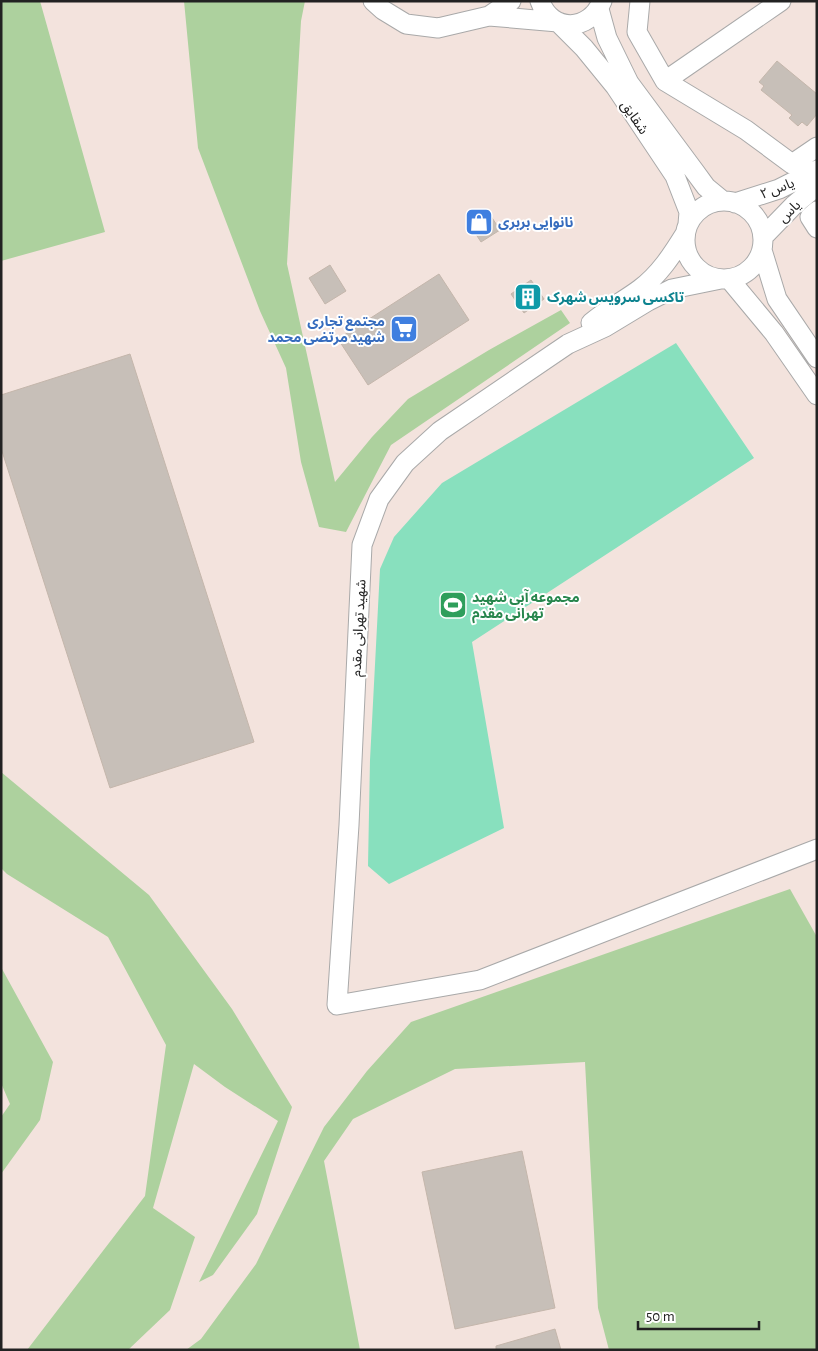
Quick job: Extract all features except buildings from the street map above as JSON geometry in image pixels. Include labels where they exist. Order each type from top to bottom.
[{"type":"street","points":[[374,1],[406,24],[438,28],[489,16],[576,25],[585,22],[593,16],[600,5]]},
{"type":"street","points":[[489,16],[511,1]]},
{"type":"street","name":"شقایق","points":[[540,1],[549,17],[558,22],[584,48],[615,86],[675,176],[689,212],[686,229]]},
{"type":"street","points":[[640,1],[637,32],[665,81],[746,130],[809,188]]},
{"type":"street","points":[[665,81],[781,1]]},
{"type":"street","name":"شقایق","points":[[600,5],[607,38],[629,83],[694,172],[706,186],[729,202]]},
{"type":"street","points":[[817,147],[809,188],[810,217],[817,228]]},
{"type":"street","name":"یاس ۲","points":[[729,202],[779,189],[809,188]]},
{"type":"street","name":"یاس","points":[[762,244],[809,188]]},
{"type":"street","points":[[817,358],[777,299],[762,244],[760,226],[754,216],[746,208],[729,202],[709,204],[697,212],[686,229],[684,245],[687,256],[693,265],[706,275],[726,280],[774,333],[817,395]]},
{"type":"street","name":"شهید تهرانی مقدم","points":[[686,229],[666,263],[654,277],[640,289],[597,317],[568,344],[440,431],[405,463],[379,499],[362,545],[349,824],[337,1006],[480,980],[817,848]]},
{"type":"street","points":[[726,280],[750,270],[758,260],[762,244]]},
{"type":"street","name":"شهید تهرانی مقدم","points":[[568,344],[605,327],[672,289],[726,280]]},
{"type":"shaded area","points":[[1,1],[817,1],[817,1350],[1,1350]]},
{"type":"green space","points":[[3,1],[40,1],[105,232],[1,261],[1,4]]},
{"type":"green space","points":[[184,1],[305,1],[301,21],[287,264],[335,482],[372,437],[408,399],[489,350],[561,310],[570,323],[391,445],[346,532],[319,527],[301,462],[286,368],[260,311],[198,148]]},
{"type":"green space","name":"مجموعه آبی شهید تهرانی مقدم","points":[[676,343],[754,458],[472,642],[504,828],[389,884],[368,866],[370,760],[380,569],[394,537],[442,483]]},
{"type":"green space","points":[[1,772],[149,895],[232,1009],[292,1107],[257,1214],[213,1275],[199,1282],[278,1121],[225,1087],[194,1064],[153,1208],[195,1237],[170,1310],[128,1350],[27,1350],[145,1196],[166,1045],[108,937],[7,874],[1,868]]},
{"type":"green space","points":[[790,889],[817,937],[817,1350],[609,1350],[598,1308],[585,1062],[455,1069],[353,1119],[324,1161],[360,1350],[186,1350],[201,1339],[256,1264],[324,1127],[367,1071],[411,1022]]},
{"type":"green space","points":[[1,967],[53,1062],[40,1120],[1,1174],[1,1117],[10,1104],[1,1083]]},
{"type":"place","name":"نانوایی بربری","points":[[479,222]]},
{"type":"place","name":"تاکسی سرویس شهرک","points":[[528,297]]},
{"type":"place","name":"مجتمع تجاری شهید مرتضی محمد","points":[[404,329]]},
{"type":"place","name":"مجموعه آبی شهید تهرانی مقدم","points":[[453,605]]}]
